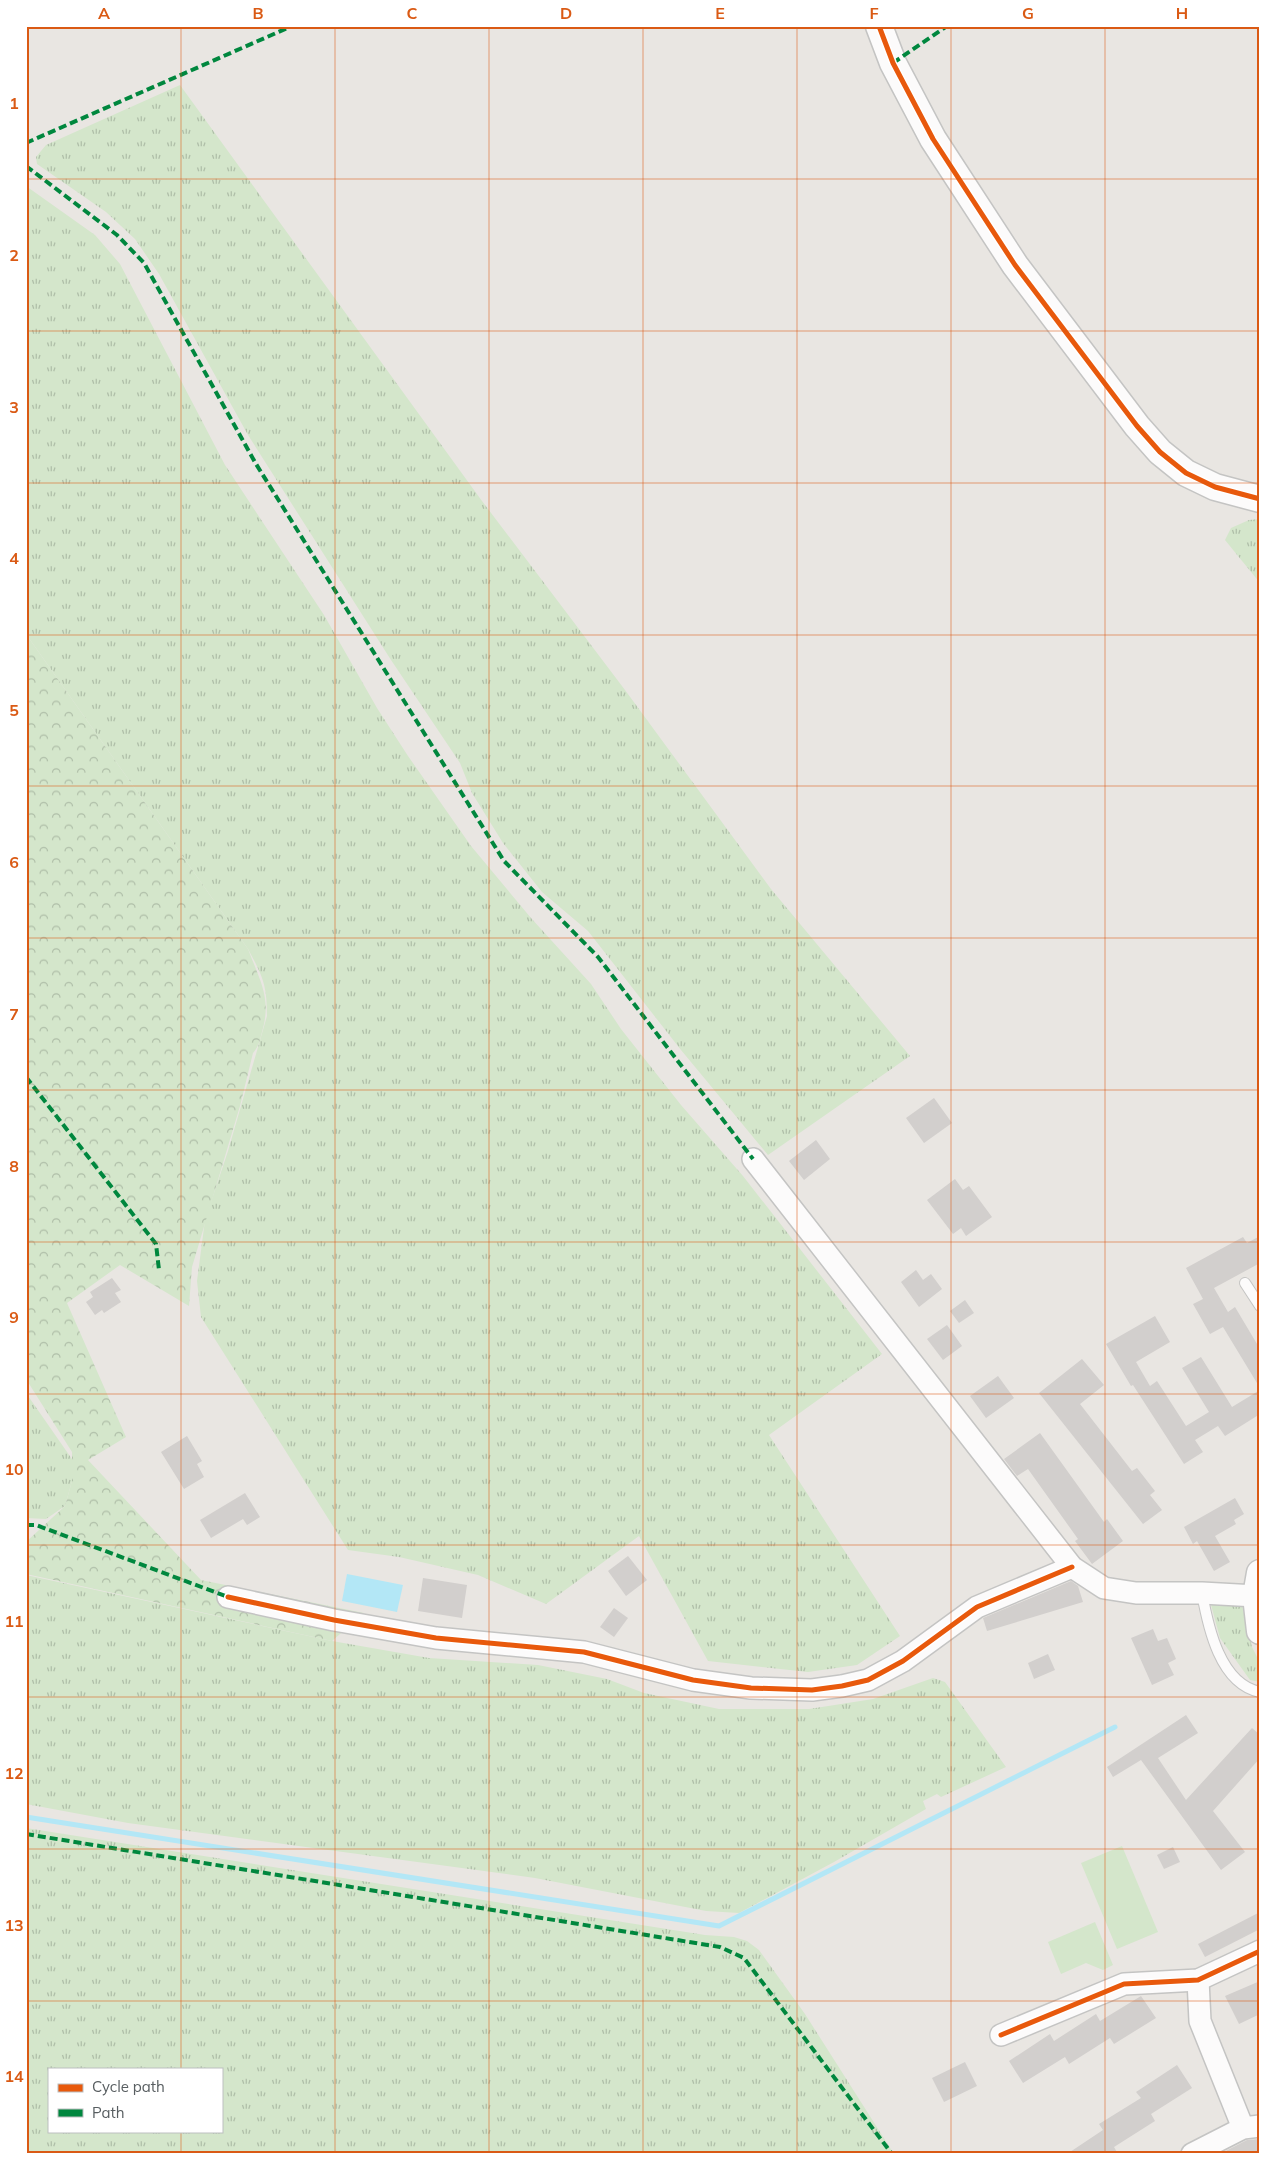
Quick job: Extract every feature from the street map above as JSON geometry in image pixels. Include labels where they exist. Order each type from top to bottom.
[{"type":"street","points":[[879,26],[893,63],[933,139],[1015,265],[1137,426],[1160,452],[1186,473],[1215,487],[1260,499]]},
{"type":"street","points":[[753,1160],[1072,1567],[1104,1588],[1136,1593],[1202,1593],[1258,1585],[1260,1632]]},
{"type":"street","points":[[228,1597],[334,1620],[436,1638],[584,1652],[693,1680],[751,1688],[812,1690],[868,1680],[903,1661],[977,1607],[1072,1567]]},
{"type":"street","points":[[1001,2035],[1124,1984],[1198,1980],[1260,1951]]},
{"type":"street","points":[[1192,2154],[1251,2127],[1200,2021],[1198,1980]]},
{"type":"lane","points":[[1245,1283],[1260,1306]]},
{"type":"lane","points":[[1202,1593],[1209,1630],[1223,1661],[1240,1684],[1260,1692]]},
{"type":"green space","points":[[180,85],[482,501],[625,690],[771,889],[910,1056],[768,1155],[681,1050],[588,931],[542,892],[503,843],[472,793],[460,763],[391,660],[248,435],[159,274],[135,239],[106,212],[37,164],[36,157],[46,145]]},
{"type":"green space","points":[[26,186],[95,235],[120,264],[225,465],[324,615],[377,708],[471,846],[531,918],[591,984],[621,1029],[681,1105],[743,1176],[882,1354],[769,1435],[900,1636],[857,1665],[808,1672],[708,1661],[639,1536],[546,1604],[478,1575],[399,1557],[348,1550],[201,1317],[197,1281],[205,1220],[228,1151],[267,1016],[265,989],[261,974],[248,949],[26,634]]},
{"type":"green space","points":[[1260,519],[1260,583],[1225,540],[1231,528],[1249,520]]},
{"type":"green space","points":[[26,634],[248,949],[263,990],[266,1009],[261,1038],[253,1053],[240,1106],[192,1267],[189,1306],[120,1265],[67,1303],[126,1437],[88,1460],[201,1580],[364,1613],[332,1641],[26,1574],[26,1542],[65,1506],[72,1481],[72,1452],[26,1379]]},
{"type":"green space","points":[[26,1393],[74,1462],[72,1481],[65,1506],[46,1519],[26,1518]]},
{"type":"green space","points":[[26,1575],[332,1641],[429,1658],[538,1665],[607,1679],[644,1693],[719,1709],[809,1709],[873,1699],[933,1678],[945,1682],[1006,1767],[941,1797],[937,1794],[923,1801],[926,1809],[834,1862],[739,1913],[706,1911],[535,1878],[128,1823],[26,1804]]},
{"type":"green space","points":[[1210,1601],[1242,1605],[1252,1647],[1260,1663],[1260,1682],[1250,1680],[1220,1638]]},
{"type":"green space","points":[[26,1828],[705,1935],[734,1937],[747,1941],[759,1950],[805,2014],[894,2154],[26,2154]]},
{"type":"green space","points":[[1122,1846],[1158,1932],[1117,1949],[1081,1863]]},
{"type":"green space","points":[[1095,1922],[1113,1965],[1103,1970],[1086,1963],[1061,1974],[1048,1942]]},
{"type":"water","points":[[347,1574],[403,1585],[397,1612],[342,1601]]},
{"type":"building","points":[[934,1098],[952,1123],[924,1143],[906,1118]]},
{"type":"building","points":[[816,1140],[830,1159],[804,1180],[789,1161]]},
{"type":"building","points":[[955,1179],[963,1190],[969,1186],[992,1217],[966,1236],[961,1228],[953,1234],[927,1200]]},
{"type":"building","points":[[1260,1236],[1260,1263],[1214,1288],[1228,1312],[1235,1307],[1260,1349],[1260,1388],[1223,1327],[1210,1334],[1193,1304],[1203,1299],[1186,1268],[1243,1237],[1247,1243]]},
{"type":"building","points":[[916,1270],[923,1280],[931,1274],[942,1289],[919,1307],[901,1282]]},
{"type":"building","points":[[112,1278],[121,1290],[115,1293],[121,1302],[104,1313],[102,1310],[95,1315],[86,1302],[93,1297],[90,1292]]},
{"type":"building","points":[[965,1300],[974,1313],[959,1323],[950,1311]]},
{"type":"building","points":[[1155,1316],[1170,1342],[1136,1362],[1150,1386],[1157,1381],[1186,1426],[1209,1412],[1182,1368],[1201,1357],[1232,1407],[1260,1390],[1260,1414],[1225,1436],[1218,1426],[1195,1440],[1203,1452],[1184,1464],[1133,1385],[1131,1386],[1106,1344]]},
{"type":"building","points":[[947,1325],[962,1346],[943,1360],[927,1339]]},
{"type":"building","points":[[1082,1359],[1104,1385],[1080,1404],[1132,1471],[1137,1468],[1155,1491],[1150,1495],[1162,1510],[1143,1524],[1039,1393]]},
{"type":"building","points":[[998,1376],[1014,1398],[986,1418],[970,1396]]},
{"type":"building","points":[[1040,1433],[1104,1522],[1107,1519],[1123,1541],[1092,1564],[1075,1541],[1078,1539],[1028,1469],[1017,1476],[1004,1459]]},
{"type":"building","points":[[187,1436],[202,1461],[197,1464],[204,1477],[184,1489],[161,1452]]},
{"type":"building","points":[[245,1493],[260,1517],[247,1525],[243,1519],[211,1538],[200,1520]]},
{"type":"building","points":[[1235,1498],[1244,1514],[1234,1520],[1236,1524],[1215,1536],[1230,1562],[1214,1571],[1197,1541],[1193,1544],[1184,1527]]},
{"type":"building","points":[[628,1556],[647,1580],[626,1596],[608,1571]]},
{"type":"building","points":[[423,1578],[467,1585],[462,1618],[418,1611]]},
{"type":"building","points":[[1071,1581],[1078,1586],[1083,1602],[987,1631],[983,1618]]},
{"type":"building","points":[[614,1608],[628,1618],[614,1637],[600,1627]]},
{"type":"building","points":[[1153,1629],[1158,1641],[1167,1638],[1176,1659],[1168,1663],[1174,1675],[1152,1685],[1131,1638]]},
{"type":"building","points":[[1048,1654],[1055,1670],[1034,1679],[1028,1663]]},
{"type":"building","points":[[1186,1715],[1198,1733],[1158,1758],[1186,1800],[1252,1728],[1260,1735],[1260,1758],[1213,1811],[1245,1852],[1221,1870],[1141,1760],[1113,1777],[1107,1767]]},
{"type":"building","points":[[1173,1847],[1180,1862],[1164,1869],[1157,1855]]},
{"type":"building","points":[[1260,1912],[1260,1929],[1205,1957],[1198,1944]]},
{"type":"building","points":[[1260,1981],[1260,2014],[1239,2024],[1225,1996]]},
{"type":"building","points":[[1141,1996],[1156,2018],[1114,2044],[1110,2038],[1069,2064],[1065,2057],[1023,2083],[1009,2061],[1050,2034],[1054,2041],[1096,2014],[1100,2021]]},
{"type":"building","points":[[965,2062],[977,2086],[944,2102],[932,2078]]},
{"type":"building","points":[[1177,2065],[1192,2088],[1151,2114],[1155,2121],[1114,2147],[1118,2154],[1067,2154],[1103,2130],[1099,2124],[1141,2098],[1136,2092]]},
{"type":"building","points":[[1260,2139],[1260,2154],[1220,2154],[1247,2140]]},
{"type":"waterway","points":[[26,1817],[719,1926],[1115,1727]]},
{"type":"marked path","points":[[26,143],[292,26]]},
{"type":"marked path","points":[[893,63],[947,26]]},
{"type":"marked path","points":[[26,166],[117,235],[144,263],[256,464],[504,861],[598,957],[753,1159]]},
{"type":"marked path","points":[[26,1077],[156,1244],[159,1270]]},
{"type":"marked path","points":[[26,1525],[36,1525],[228,1597]]},
{"type":"marked path","points":[[26,1834],[720,1947],[744,1958],[892,2154]]},
{"type":"cycle path","points":[[879,26],[893,63],[933,139],[1015,265],[1137,426],[1160,452],[1186,473],[1215,487],[1260,499]]},
{"type":"cycle path","points":[[228,1597],[334,1620],[436,1638],[584,1652],[693,1680],[751,1688],[812,1690],[868,1680],[903,1661],[977,1607],[1072,1567]]},
{"type":"cycle path","points":[[1001,2035],[1124,1984],[1198,1980],[1260,1951]]}]
